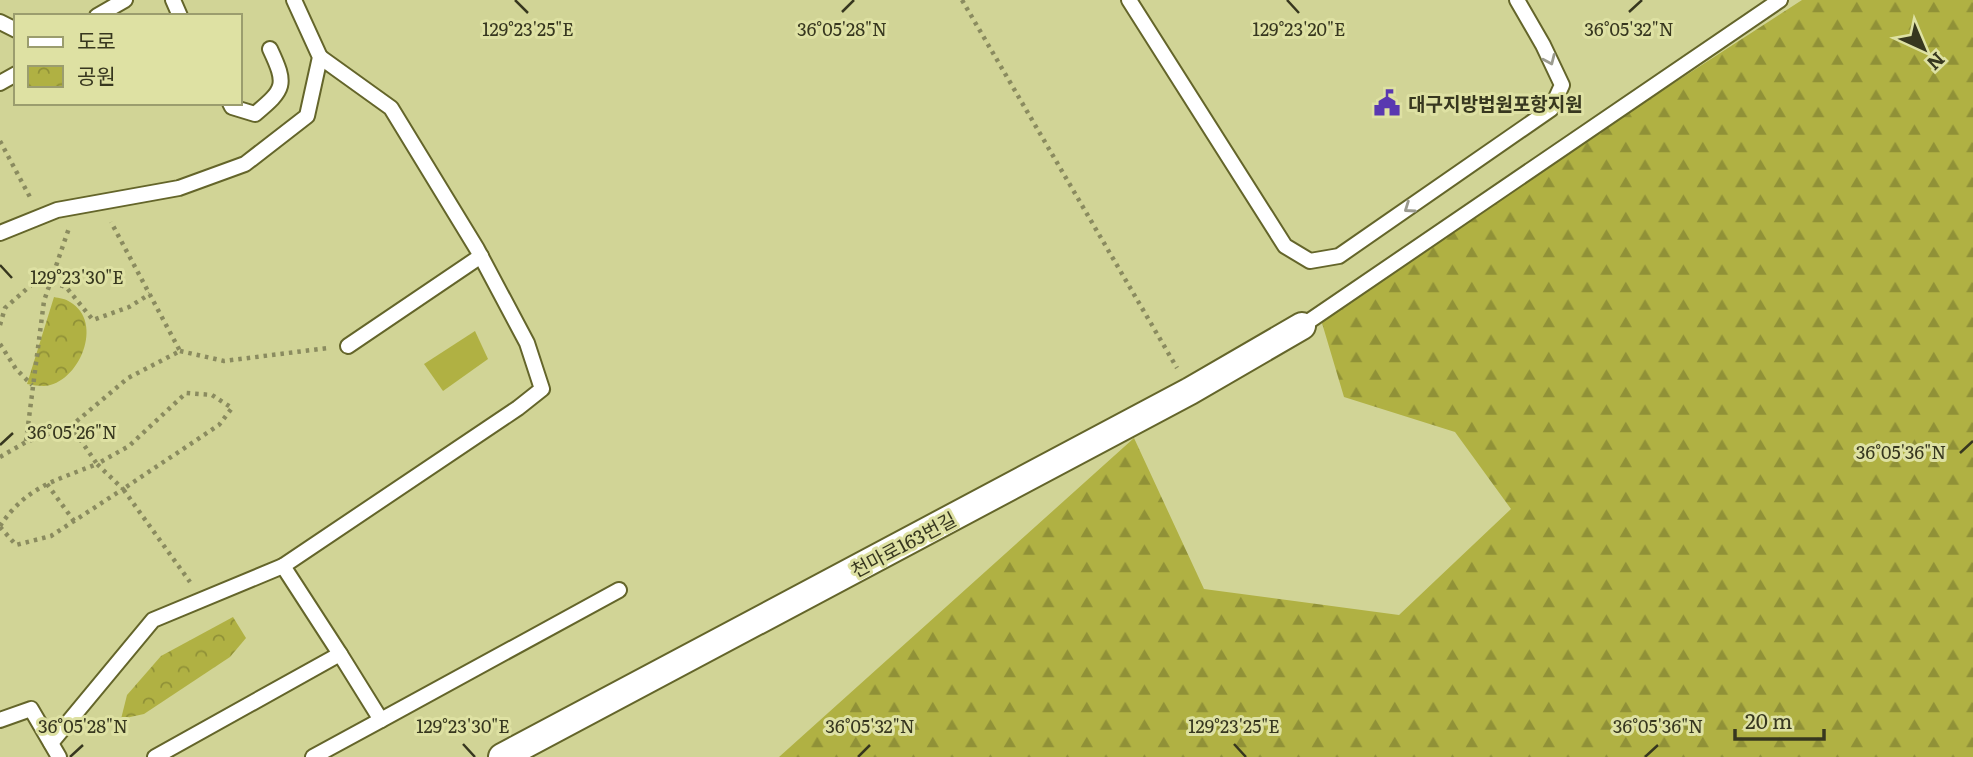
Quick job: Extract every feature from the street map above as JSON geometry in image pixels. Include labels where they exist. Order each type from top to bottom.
[{"type":"street","name":"천마로163번길","points":[[502,757],[1190,391],[1302,326]]},
{"type":"lane","points":[[100,14],[125,0]]},
{"type":"lane","points":[[51,743],[153,620],[283,566],[518,408],[542,389],[527,343],[481,256],[391,108],[320,57],[294,0]]},
{"type":"lane","points":[[1129,0],[1285,246],[1310,261],[1339,256],[1551,108],[1562,85],[1544,46],[1517,0]]},
{"type":"lane","points":[[1302,326],[1780,0]]},
{"type":"lane","points":[[231,105],[256,114],[277,95],[282,74],[270,49]]},
{"type":"lane","points":[[0,233],[57,210],[179,188],[244,164],[307,116],[320,57]]},
{"type":"lane","points":[[348,346],[481,256]]},
{"type":"lane","points":[[283,566],[381,720]]},
{"type":"lane","points":[[313,757],[618,590]]},
{"type":"lane","points":[[155,757],[340,654]]},
{"type":"lane","points":[[0,720],[31,709],[59,757]]},
{"type":"path","points":[[962,0],[1190,391]]},
{"type":"path","points":[[0,141],[40,217]]},
{"type":"path","points":[[101,202],[180,351]]},
{"type":"path","points":[[26,442],[44,301],[76,207]]},
{"type":"path","points":[[0,325],[1,314],[5,308],[38,279],[66,287],[93,320],[129,307],[150,295]]},
{"type":"path","points":[[0,344],[16,369],[33,385]]},
{"type":"path","points":[[0,457],[26,442],[71,426],[128,378],[180,351],[225,361],[348,346]]},
{"type":"path","points":[[186,393],[212,394],[232,408],[219,425],[51,536],[16,545],[0,526],[9,512],[32,491],[97,464],[129,446],[186,393]]},
{"type":"path","points":[[71,426],[97,464],[123,489],[203,599]]},
{"type":"path","points":[[47,484],[74,521]]},
{"type":"green space","points":[[1802,0],[1973,0],[1973,757],[779,757],[1134,438],[1204,589],[1399,615],[1511,509],[1455,432],[1344,397],[1319,313]]},
{"type":"green space","points":[[54,297],[68,301],[80,311],[86,323],[83,351],[77,364],[57,383],[44,386],[27,384]]},
{"type":"green space","points":[[475,331],[488,359],[443,391],[424,364]]},
{"type":"green space","points":[[233,617],[246,638],[230,657],[144,714],[121,719],[127,695],[161,656]]},
{"type":"place","name":"대구지방법원포항지원","points":[[1387,103]]}]
